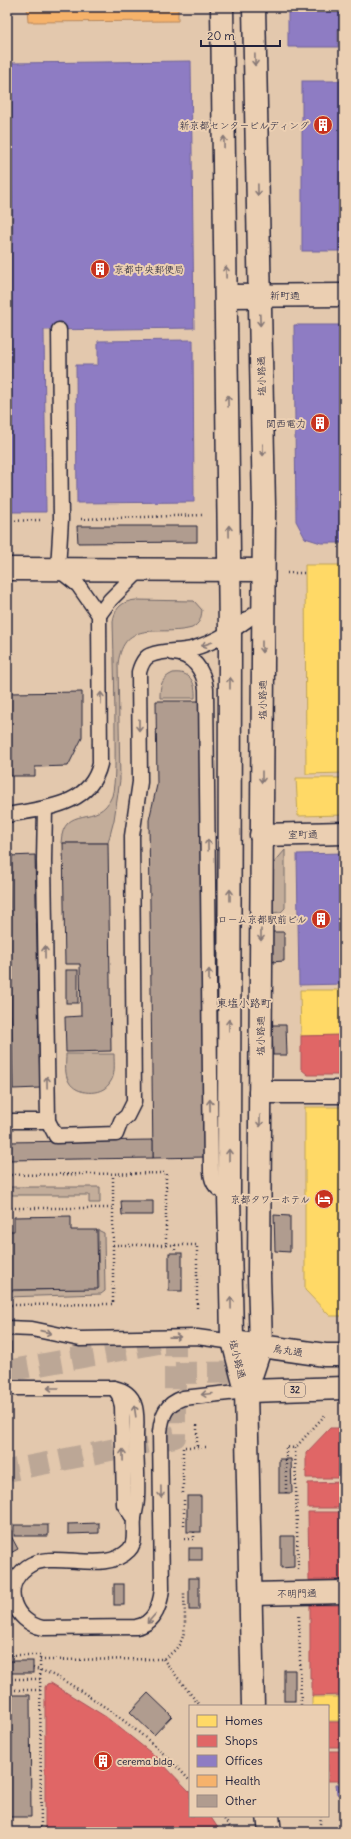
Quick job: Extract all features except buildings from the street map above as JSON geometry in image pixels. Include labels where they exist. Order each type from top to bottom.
[{"type":"street","name":"塩小路通","points":[[222,7],[230,570],[229,1194],[233,1342],[246,1391],[253,1705]]},
{"type":"street","name":"塩小路通","points":[[246,1391],[261,1346],[259,1275],[263,570],[260,295],[254,7]]},
{"type":"street","name":"新町通","points":[[227,296],[344,295]]},
{"type":"street","points":[[7,569],[263,570]]},
{"type":"street","name":"室町通","points":[[261,835],[344,833]]},
{"type":"street","points":[[260,1092],[344,1092]]},
{"type":"street","name":"烏丸通","points":[[233,1342],[325,1355],[344,1355]]},
{"type":"street","name":"32","points":[[246,1391],[344,1388]]},
{"type":"street","name":"不明門通","points":[[250,1594],[344,1592]]},
{"type":"street","points":[[268,1817],[270,1832]]},
{"type":"lane","points":[[7,816],[45,808],[76,798],[95,781],[100,764],[99,615],[78,585],[58,569],[61,519],[59,330]]},
{"type":"lane","points":[[99,615],[110,600],[141,569]]},
{"type":"lane","points":[[45,808],[44,861],[48,1121],[56,1136],[116,1134],[121,1121],[127,1116],[134,1102],[132,836],[140,782],[139,672],[145,659],[150,655],[190,649],[210,643],[230,633],[263,608]]},
{"type":"lane","points":[[168,653],[176,653],[192,660],[203,673],[206,689],[211,1172],[214,1184],[218,1189],[229,1194]]},
{"type":"lane","points":[[207,770],[230,722]]},
{"type":"lane","points":[[7,1121],[48,1121]]},
{"type":"lane","points":[[7,1328],[32,1329],[80,1338],[197,1337],[233,1342]]},
{"type":"lane","points":[[7,1388],[114,1388],[128,1393],[136,1409],[137,1499],[134,1519],[133,1544],[128,1551],[119,1557],[105,1561],[44,1561],[27,1567],[15,1581],[13,1599],[20,1616],[34,1626],[43,1628],[136,1627],[144,1626],[150,1621],[157,1612],[161,1600],[162,1589],[160,1432],[164,1411],[174,1401],[183,1398],[246,1391]]},
{"type":"path","points":[[7,521],[206,515],[206,508]]},
{"type":"path","points":[[285,573],[305,573]]},
{"type":"path","points":[[7,1175],[166,1173],[166,1245]]},
{"type":"path","points":[[7,1305],[113,1304],[113,1174]]},
{"type":"path","points":[[7,1208],[113,1208]]},
{"type":"path","points":[[113,1245],[196,1245],[197,1308]]},
{"type":"path","points":[[175,1245],[175,1253]]},
{"type":"path","points":[[301,1705],[295,1448],[325,1414],[333,1414]]},
{"type":"path","points":[[197,1425],[197,1448]]},
{"type":"path","points":[[184,1546],[183,1448],[206,1448]]},
{"type":"path","points":[[286,1493],[286,1448],[295,1448]]},
{"type":"path","points":[[184,1538],[194,1538],[194,1532]]},
{"type":"path","points":[[40,1660],[163,1659],[175,1652],[183,1638],[184,1586]]},
{"type":"path","points":[[7,1655],[40,1655],[41,1832]]},
{"type":"path","points":[[163,1659],[199,1705]]},
{"type":"path","points":[[33,1668],[50,1673],[75,1687],[125,1721],[165,1755],[189,1780]]},
{"type":"path","points":[[7,1679],[40,1679]]},
{"type":"path","points":[[7,1690],[40,1690]]},
{"type":"path","points":[[223,1817],[232,1832],[242,1831]]},
{"type":"path","points":[[320,1824],[321,1817]]},
{"type":"shaded area","points":[[136,600],[194,601],[202,610],[201,618],[192,628],[136,634],[128,640],[122,649],[118,664],[120,780],[114,820],[108,843],[61,843],[63,831],[68,823],[75,819],[99,812],[106,806],[112,796],[115,757],[113,621],[115,612],[120,606],[127,602]]},
{"type":"shaded area","points":[[173,673],[184,674],[191,679],[194,687],[195,698],[160,698],[162,683],[166,677]]},
{"type":"shaded area","points":[[285,850],[285,908],[281,912],[271,913],[271,874],[273,864]]},
{"type":"shaded area","points":[[66,1054],[114,1054],[114,1070],[111,1081],[105,1088],[95,1092],[83,1092],[72,1086],[66,1076]]},
{"type":"shaded area","points":[[7,1187],[100,1187],[100,1203],[89,1203],[89,1195],[7,1195]]},
{"type":"shaded area","points":[[98,1230],[104,1233],[105,1291],[101,1294],[7,1297],[7,1291],[99,1288]]},
{"type":"tunnel","points":[[7,1371],[175,1340],[175,1437],[7,1471]]},
{"type":"tunnel","points":[[175,1373],[269,1372]]},
{"type":"place","name":"新京都センタービルディング","points":[[323,125]]},
{"type":"place","name":"京都中央郵便局","points":[[100,269]]},
{"type":"place","name":"関西電力","points":[[320,423]]},
{"type":"place","name":"ローム京都駅前ビル","points":[[321,919]]},
{"type":"place","name":"京都タワーホテル","points":[[324,1199]]},
{"type":"place","name":"cerema bldg.","points":[[103,1761]]},
{"type":"district","name":"東塩小路町","points":[[244,1003]]}]
